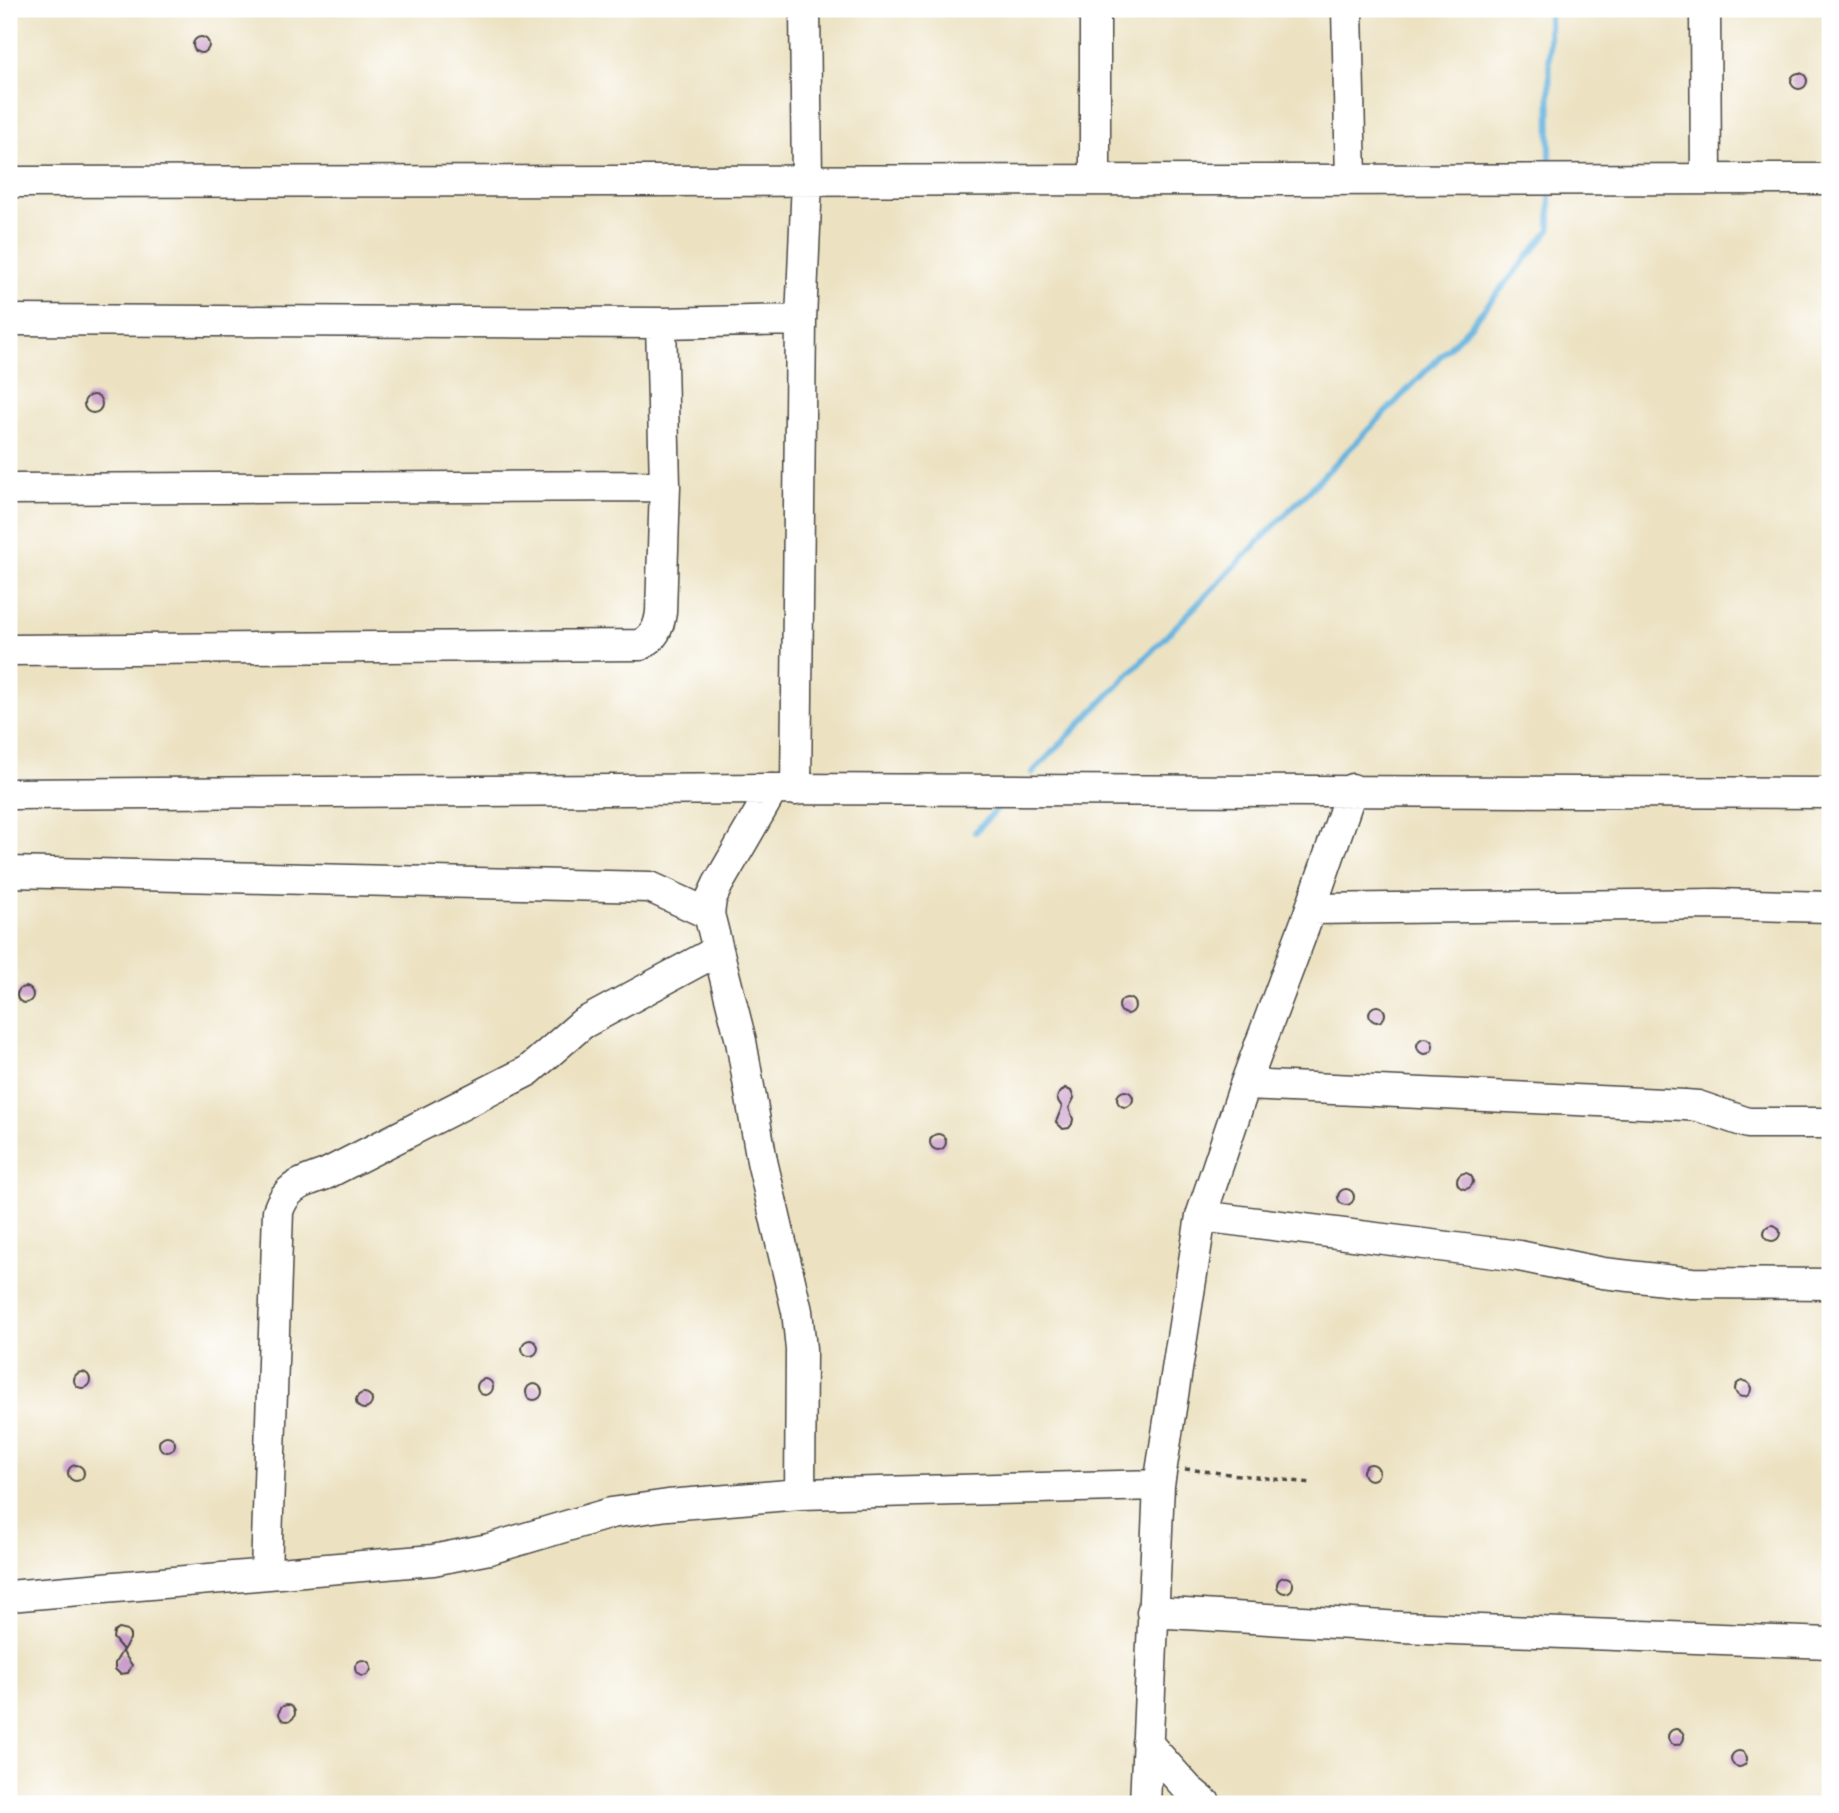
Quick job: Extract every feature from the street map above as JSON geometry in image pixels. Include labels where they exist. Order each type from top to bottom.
[{"type":"street","points":[[800,1494],[801,1349],[797,1311],[762,1161],[741,1041],[709,914],[711,899],[718,884],[785,790],[807,181],[805,9]]},
{"type":"street","points":[[1095,9],[1095,179]]},
{"type":"street","points":[[1347,9],[1351,179]]},
{"type":"street","points":[[1704,9],[1706,179]]},
{"type":"street","points":[[9,183],[1830,179]]},
{"type":"street","points":[[9,320],[661,323],[801,320]]},
{"type":"street","points":[[9,650],[640,645],[650,640],[660,619],[666,486],[661,323]]},
{"type":"street","points":[[9,489],[666,486]]},
{"type":"street","points":[[1145,1804],[1160,1476],[1201,1216],[1245,1084],[1311,909],[1352,789]]},
{"type":"street","points":[[9,794],[1352,789],[1830,793]]},
{"type":"street","points":[[9,872],[650,887],[709,914]]},
{"type":"street","points":[[1311,909],[1704,904],[1830,907]]},
{"type":"street","points":[[266,1573],[278,1211],[282,1199],[289,1190],[302,1183],[338,1168],[528,1071],[582,1024],[717,951]]},
{"type":"street","points":[[1245,1084],[1685,1105],[1698,1106],[1748,1123],[1830,1123]]},
{"type":"street","points":[[1201,1216],[1519,1256],[1603,1273],[1692,1283],[1830,1284]]},
{"type":"street","points":[[9,1596],[433,1560],[489,1549],[611,1513],[668,1505],[800,1494],[1160,1476]]},
{"type":"street","points":[[1152,1612],[1401,1627],[1830,1643]]},
{"type":"street","points":[[1147,1743],[1188,1789],[1206,1804]]},
{"type":"path","points":[[1160,1476],[1311,1483]]},
{"type":"building","points":[[198,37],[204,37],[209,45],[207,51],[198,53],[193,48],[193,42]]},
{"type":"building","points":[[1796,73],[1802,73],[1807,81],[1805,87],[1796,89],[1791,84],[1791,78]]},
{"type":"building","points":[[93,395],[99,398],[102,404],[99,410],[93,413],[87,410],[84,404],[87,398]]},
{"type":"building","points":[[22,987],[28,987],[33,995],[31,1001],[22,1003],[17,998],[17,992]]},
{"type":"building","points":[[1124,998],[1130,998],[1135,1006],[1133,1012],[1124,1014],[1119,1009],[1119,1003]]},
{"type":"building","points":[[1374,1006],[1380,1006],[1385,1014],[1383,1020],[1374,1022],[1369,1017],[1369,1011]]},
{"type":"building","points":[[1422,1038],[1428,1038],[1433,1046],[1431,1052],[1422,1054],[1417,1049],[1417,1043]]},
{"type":"building","points":[[1065,1088],[1071,1091],[1074,1098],[1069,1108],[1073,1119],[1069,1128],[1063,1129],[1056,1122],[1062,1107],[1057,1099]]},
{"type":"building","points":[[1122,1091],[1128,1091],[1133,1099],[1131,1105],[1122,1107],[1117,1102],[1117,1096]]},
{"type":"building","points":[[935,1134],[941,1134],[946,1142],[944,1148],[935,1150],[930,1145],[930,1139]]},
{"type":"building","points":[[1462,1173],[1468,1173],[1473,1181],[1471,1187],[1462,1189],[1457,1184],[1457,1178]]},
{"type":"building","points":[[1343,1189],[1349,1189],[1354,1197],[1352,1203],[1343,1205],[1338,1200],[1338,1194]]},
{"type":"building","points":[[1769,1225],[1775,1225],[1780,1233],[1778,1239],[1769,1241],[1764,1236],[1764,1230]]},
{"type":"building","points":[[527,1340],[533,1340],[538,1348],[536,1354],[527,1356],[522,1351],[522,1345]]},
{"type":"building","points":[[79,1372],[85,1372],[90,1380],[88,1386],[79,1388],[74,1383],[74,1377]]},
{"type":"building","points":[[482,1379],[488,1379],[493,1387],[491,1393],[482,1395],[477,1390],[477,1384]]},
{"type":"building","points":[[1740,1381],[1746,1381],[1751,1389],[1749,1395],[1740,1397],[1735,1392],[1735,1386]]},
{"type":"building","points":[[531,1384],[537,1384],[542,1392],[540,1398],[531,1400],[526,1395],[526,1389]]},
{"type":"building","points":[[361,1393],[367,1393],[372,1401],[370,1407],[361,1409],[356,1404],[356,1398]]},
{"type":"building","points":[[164,1436],[170,1436],[175,1444],[173,1450],[164,1452],[159,1447],[159,1441]]},
{"type":"building","points":[[1368,1464],[1374,1464],[1379,1472],[1377,1478],[1368,1480],[1363,1475],[1363,1469]]},
{"type":"building","points":[[73,1465],[79,1465],[84,1473],[82,1479],[73,1481],[68,1476],[68,1470]]},
{"type":"building","points":[[1282,1577],[1288,1577],[1293,1585],[1291,1591],[1282,1593],[1277,1588],[1277,1582]]},
{"type":"building","points":[[119,1629],[130,1635],[123,1650],[113,1638],[114,1632]]},
{"type":"building","points":[[122,1651],[132,1665],[128,1673],[120,1674],[115,1669],[115,1663]]},
{"type":"building","points":[[360,1660],[366,1660],[371,1668],[369,1674],[360,1676],[355,1671],[355,1665]]},
{"type":"building","points":[[284,1705],[290,1705],[295,1713],[293,1719],[284,1721],[279,1716],[279,1710]]},
{"type":"building","points":[[1673,1729],[1679,1729],[1684,1737],[1682,1743],[1673,1745],[1668,1740],[1668,1734]]},
{"type":"building","points":[[1736,1751],[1742,1751],[1747,1759],[1745,1765],[1736,1767],[1731,1762],[1731,1756]]},
{"type":"waterway","points":[[1549,9],[1550,171]]},
{"type":"waterway","points":[[1032,773],[1471,325],[1550,230],[1550,189]]},
{"type":"waterway","points":[[975,832],[1001,805]]}]
